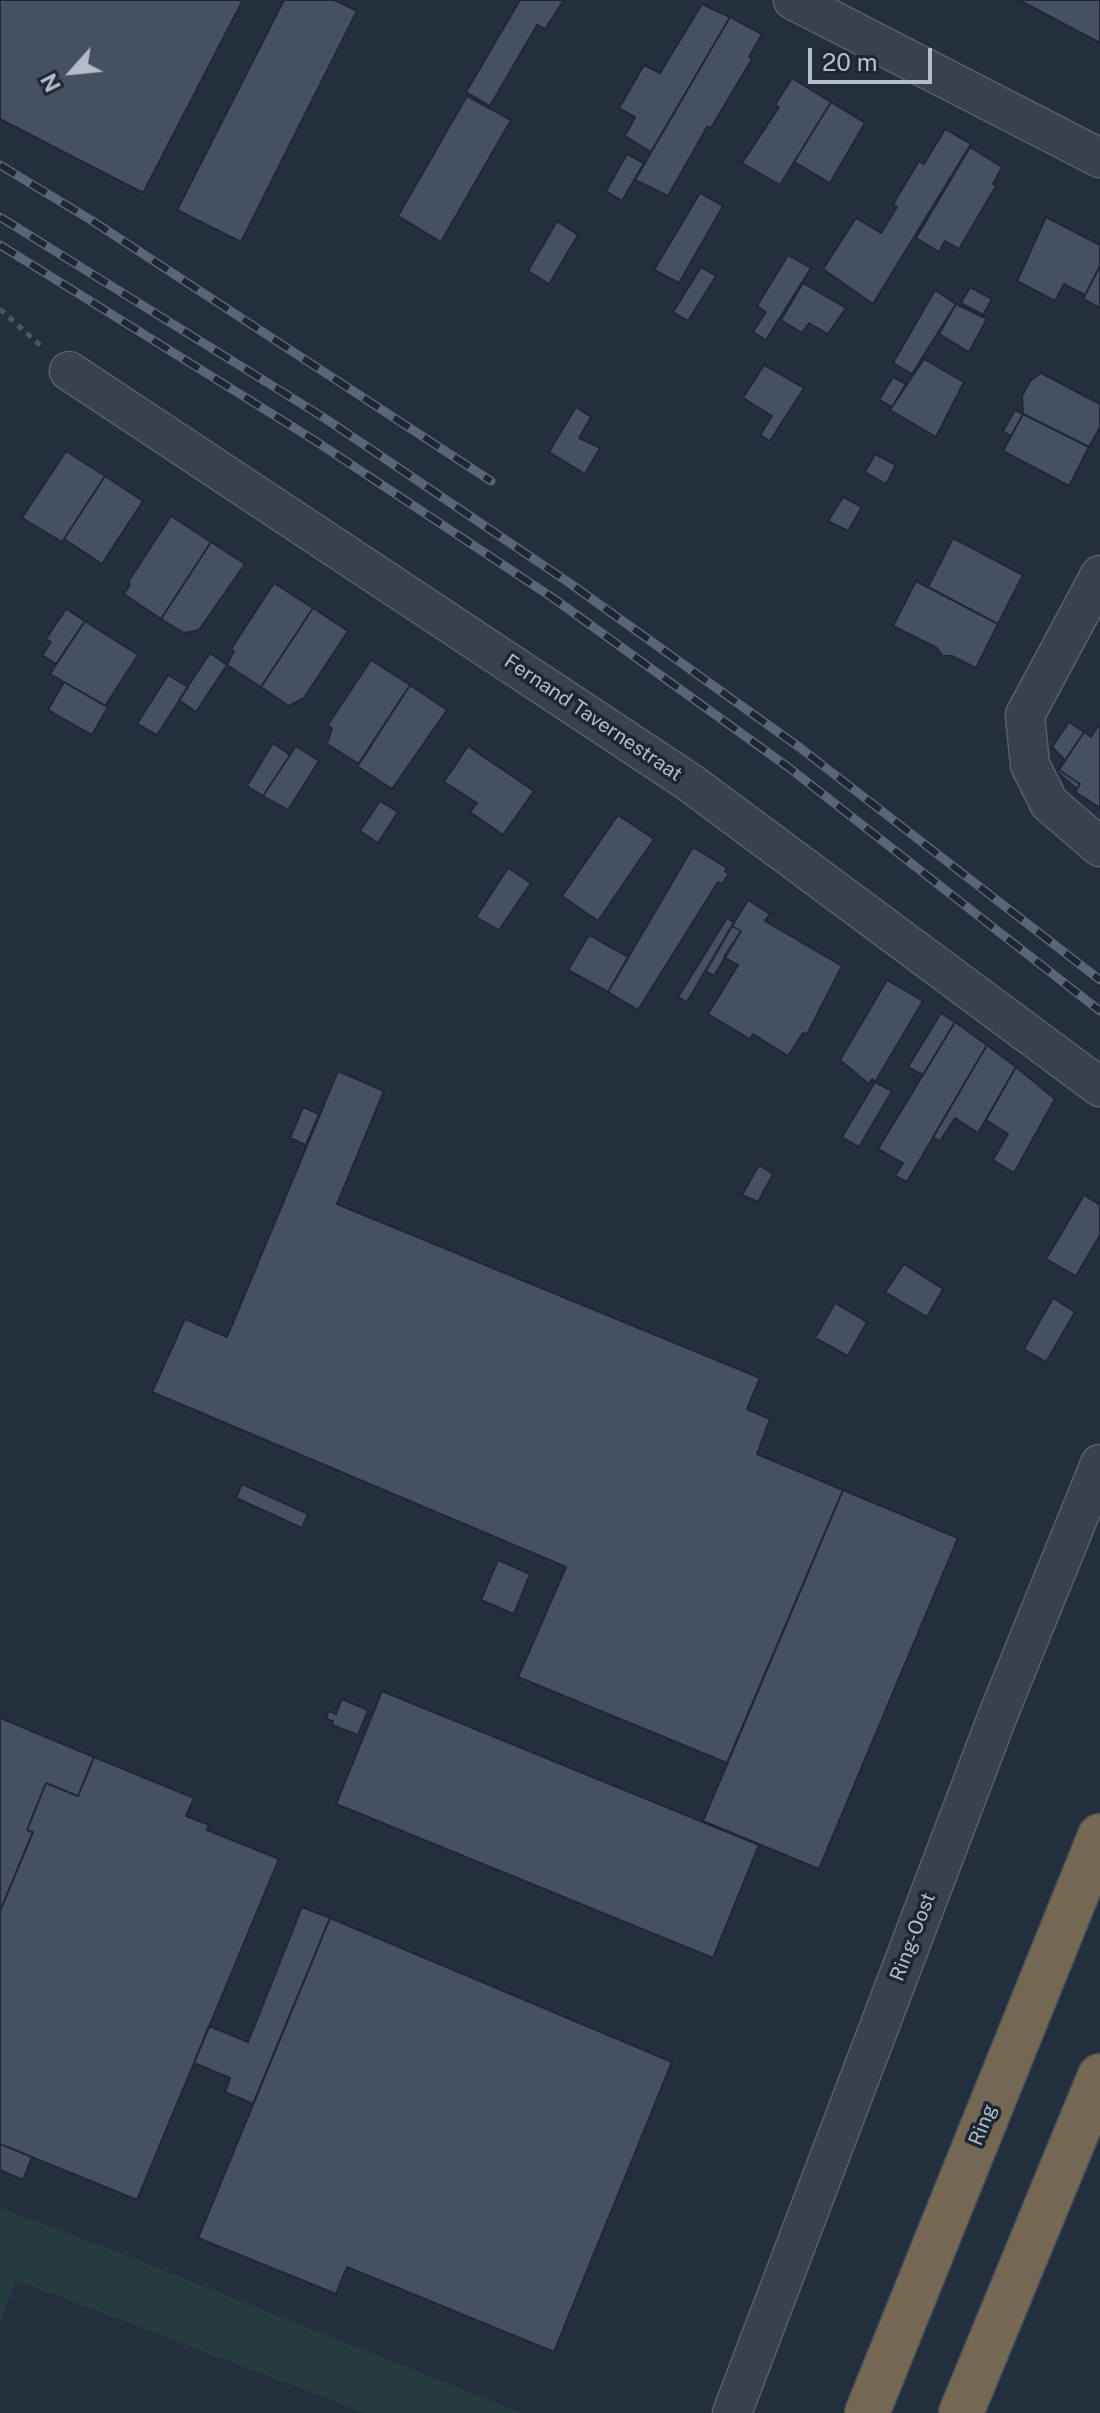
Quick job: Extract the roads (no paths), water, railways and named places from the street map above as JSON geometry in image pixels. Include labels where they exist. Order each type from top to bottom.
[{"type":"highway","name":"Ring","points":[[867,2413],[1100,1836]]},
{"type":"highway","points":[[961,2413],[1100,2076]]},
{"type":"street","points":[[793,0],[1100,158]]},
{"type":"street","name":"Fernand Tavernestraat","points":[[69,371],[689,782],[1100,1087]]},
{"type":"street","points":[[1100,575],[1025,715],[1030,765],[1049,803],[1100,847]]},
{"type":"street","name":"Ring-Oost","points":[[732,2413],[992,1730],[1100,1464]]},
{"type":"railway","points":[[0,165],[91,220],[491,481]]},
{"type":"railway","points":[[0,217],[326,419],[568,582],[799,747],[1100,980]]},
{"type":"railway","points":[[0,245],[314,440],[553,598],[788,767],[1100,1011]]}]
